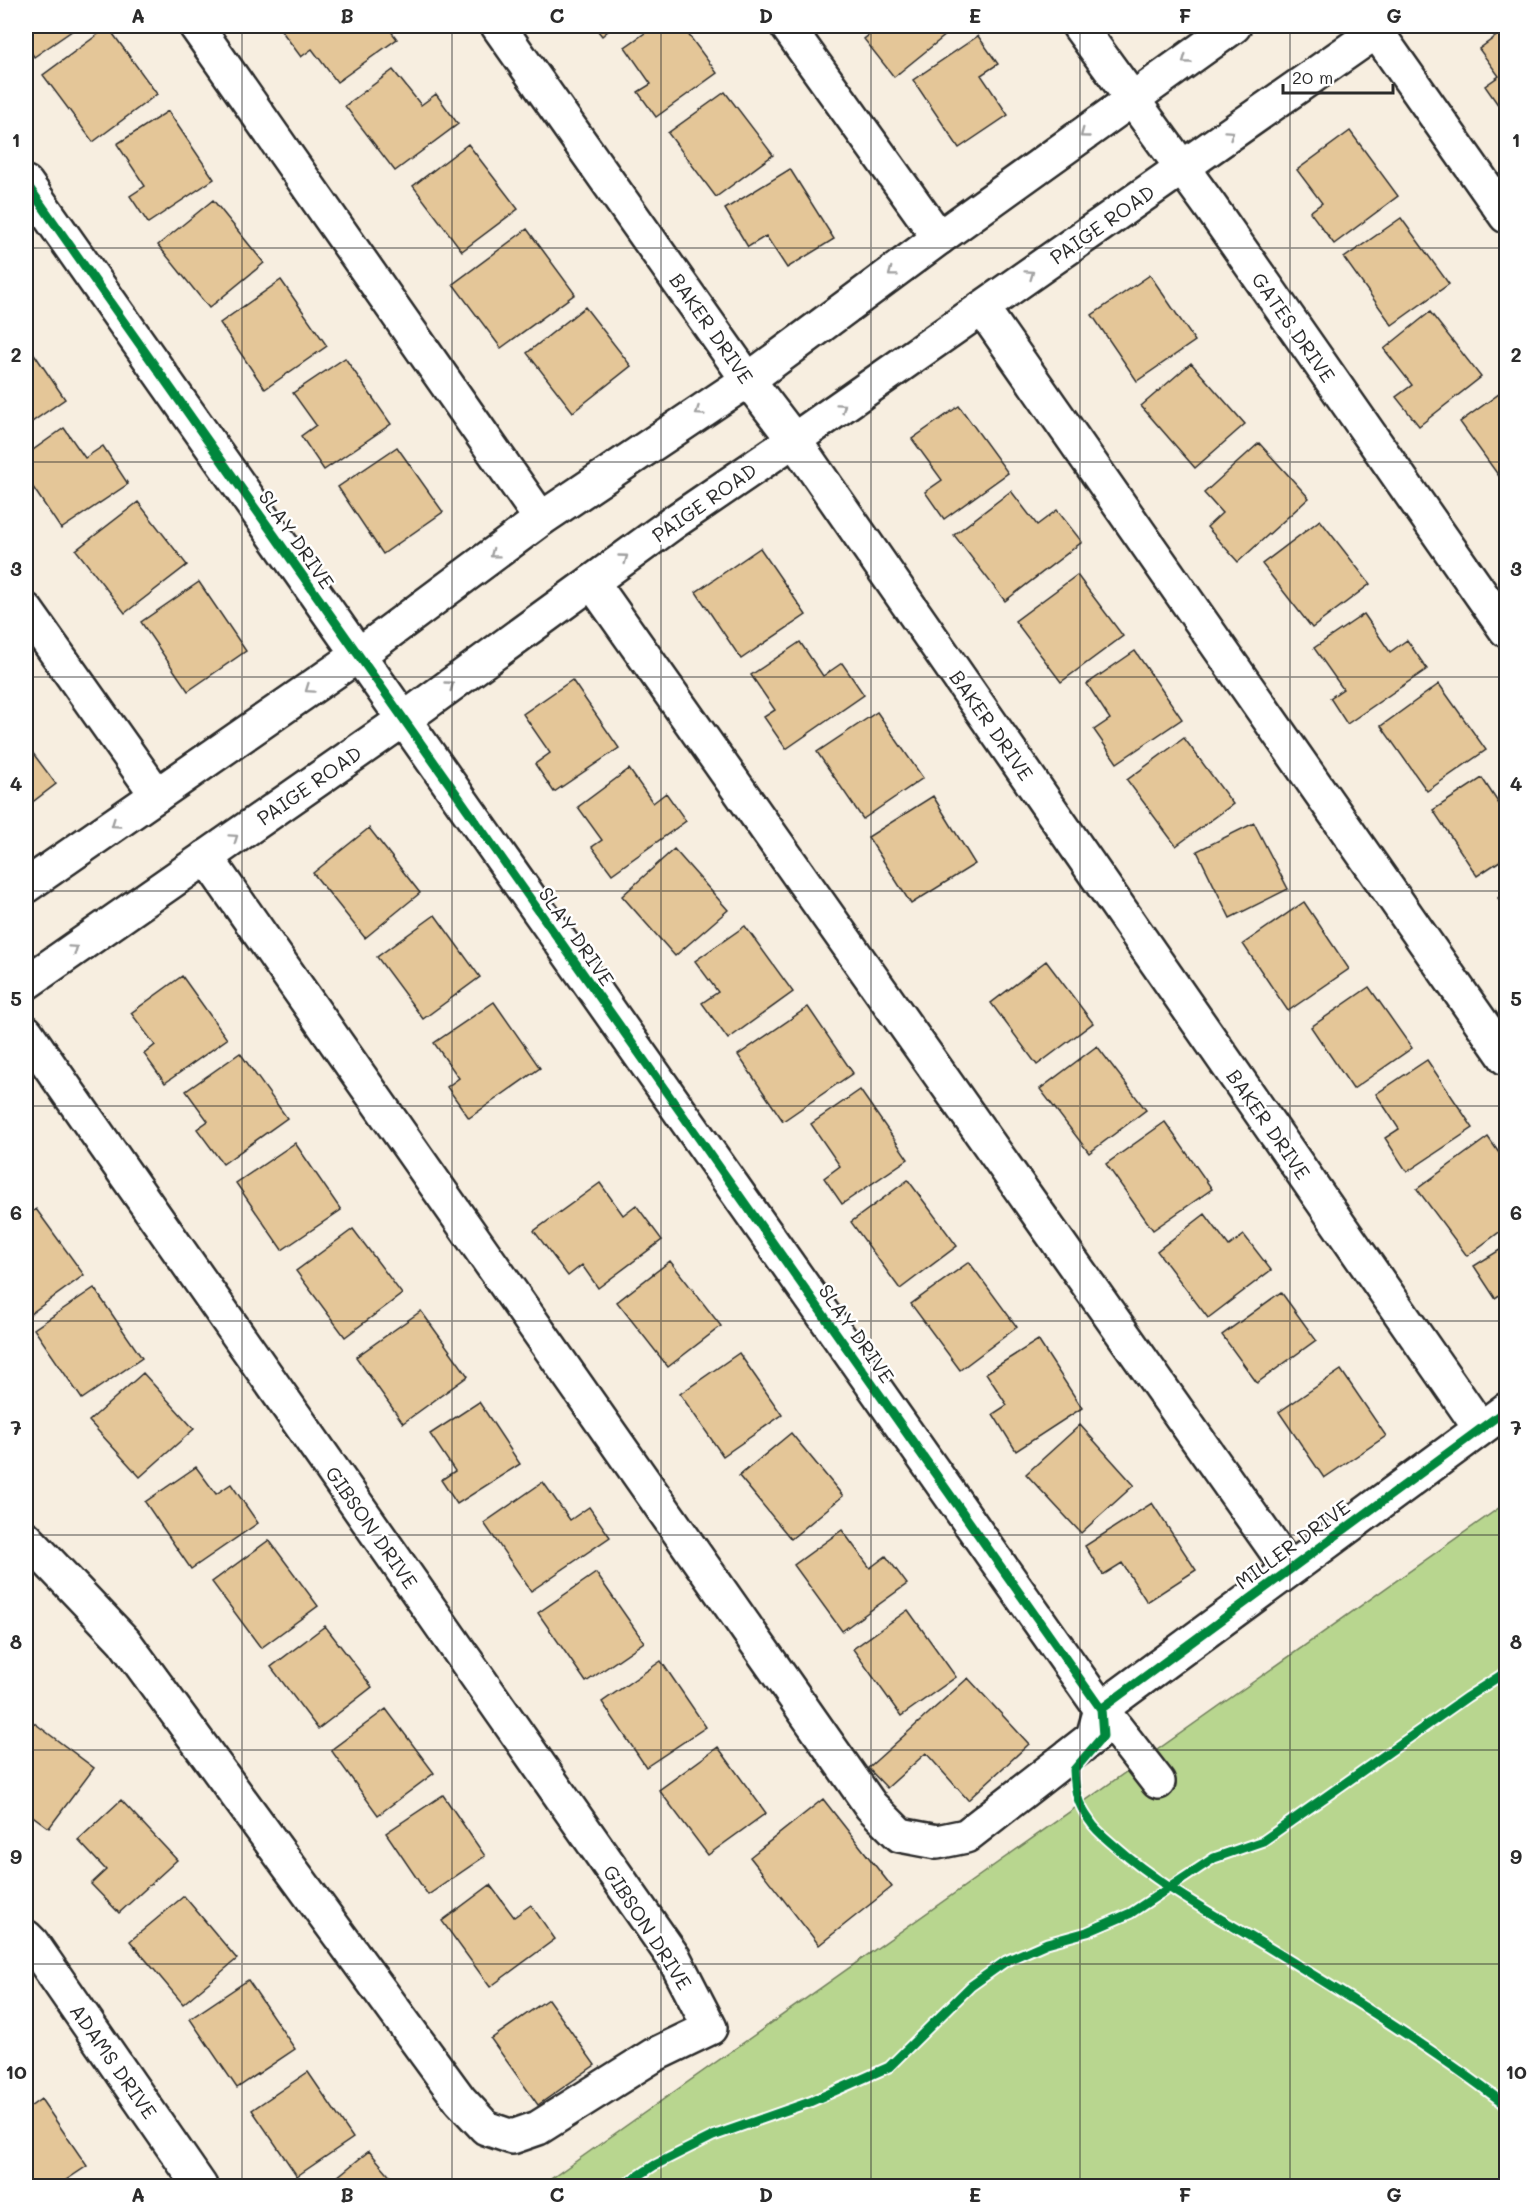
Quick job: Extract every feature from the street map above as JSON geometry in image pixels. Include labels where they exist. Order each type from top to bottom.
[{"type":"street","points":[[196,26],[541,519]]},
{"type":"street","name":"BAKER DRIVE","points":[[498,26],[748,380],[794,440],[1480,1428]]},
{"type":"street","points":[[787,26],[939,238]]},
{"type":"street","name":"GATES DRIVE","points":[[1079,26],[1183,167],[1506,630]]},
{"type":"street","points":[[26,886],[357,656],[541,519],[748,380],[939,238],[1234,26]]},
{"type":"street","points":[[1380,28],[1506,216]]},
{"type":"street","name":"PAIGE ROAD","points":[[26,982],[403,720],[674,522],[1380,28]]},
{"type":"street","name":"SLAY DRIVE","points":[[26,183],[357,656],[1101,1709],[1158,1782]]},
{"type":"street","points":[[982,308],[1506,1058]]},
{"type":"street","points":[[592,582],[1289,1569]]},
{"type":"street","points":[[26,610],[157,795]]},
{"type":"street","points":[[206,857],[871,1806],[900,1835],[937,1842],[966,1836],[1093,1737],[1101,1709]]},
{"type":"street","name":"GIBSON DRIVE","points":[[26,1032],[674,1958],[710,2028],[654,2055],[538,2128],[512,2137],[486,2128],[460,2100],[124,1641],[26,1538]]},
{"type":"street","name":"MILLER DRIVE","points":[[1101,1709],[1506,1410]]},
{"type":"street","name":"ADAMS DRIVE","points":[[26,1937],[200,2187]]},
{"type":"green space","points":[[1506,1503],[1506,2186],[541,2186]]},
{"type":"building","points":[[26,26],[79,26],[34,57],[26,44]]},
{"type":"building","points":[[278,26],[387,26],[397,39],[337,82],[312,49],[301,57]]},
{"type":"building","points":[[594,26],[614,26],[602,36]]},
{"type":"building","points":[[655,26],[682,26],[717,73],[656,117],[638,92],[651,84],[625,47]]},
{"type":"building","points":[[881,26],[957,26],[894,77],[864,39]]},
{"type":"building","points":[[108,27],[157,94],[93,142],[43,75]]},
{"type":"building","points":[[1506,29],[1506,116],[1485,86],[1499,76],[1479,49]]},
{"type":"building","points":[[978,36],[998,64],[981,75],[1008,115],[959,148],[913,80]]},
{"type":"building","points":[[393,70],[421,105],[436,94],[458,124],[395,171],[345,106]]},
{"type":"building","points":[[725,92],[773,155],[716,197],[668,133]]},
{"type":"building","points":[[168,111],[214,179],[148,223],[130,196],[145,186],[117,144]]},
{"type":"building","points":[[1350,131],[1398,196],[1334,244],[1310,212],[1322,203],[1297,170]]},
{"type":"building","points":[[468,144],[518,209],[462,251],[413,186]]},
{"type":"building","points":[[790,169],[834,239],[787,268],[766,236],[748,247],[725,209]]},
{"type":"building","points":[[213,200],[264,263],[209,308],[158,245]]},
{"type":"building","points":[[1401,218],[1449,284],[1392,325],[1344,258]]},
{"type":"building","points":[[527,229],[575,294],[501,348],[453,284]]},
{"type":"building","points":[[1150,275],[1195,341],[1137,381],[1092,315]]},
{"type":"building","points":[[281,280],[327,346],[265,389],[220,323]]},
{"type":"building","points":[[585,307],[631,366],[573,412],[527,353]]},
{"type":"building","points":[[1430,312],[1481,377],[1419,426],[1396,397],[1412,385],[1384,349]]},
{"type":"building","points":[[26,342],[65,399],[26,426]]},
{"type":"building","points":[[345,358],[391,424],[324,470],[301,436],[316,425],[293,393]]},
{"type":"building","points":[[1191,363],[1245,424],[1195,468],[1141,406]]},
{"type":"building","points":[[1506,389],[1506,486],[1460,422]]},
{"type":"building","points":[[959,406],[1008,473],[944,519],[925,492],[942,480],[912,439]]},
{"type":"building","points":[[64,428],[85,458],[103,446],[128,484],[61,529],[26,477],[26,455]]},
{"type":"building","points":[[1259,443],[1309,498],[1238,562],[1207,527],[1222,513],[1204,493]]},
{"type":"building","points":[[397,447],[443,512],[383,554],[338,487]]},
{"type":"building","points":[[1011,491],[1037,525],[1057,510],[1082,542],[1005,601],[954,535]]},
{"type":"building","points":[[138,502],[187,565],[125,613],[76,550]]},
{"type":"building","points":[[1320,520],[1370,584],[1312,628],[1262,564]]},
{"type":"building","points":[[760,548],[806,615],[741,659],[696,592]]},
{"type":"building","points":[[1077,575],[1123,636],[1061,682],[1015,621]]},
{"type":"building","points":[[199,582],[246,651],[188,691],[141,622]]},
{"type":"building","points":[[1364,614],[1390,652],[1407,640],[1427,669],[1347,724],[1330,698],[1343,689],[1314,648]]},
{"type":"building","points":[[800,642],[823,676],[842,663],[864,695],[786,749],[764,717],[775,710],[751,675]]},
{"type":"building","points":[[1135,651],[1182,719],[1117,763],[1094,730],[1110,719],[1087,684]]},
{"type":"building","points":[[572,680],[619,748],[554,792],[535,764],[550,753],[523,714]]},
{"type":"building","points":[[1439,684],[1486,750],[1427,791],[1381,726]]},
{"type":"building","points":[[877,712],[923,778],[863,819],[817,752]]},
{"type":"building","points":[[1184,738],[1233,804],[1176,846],[1127,780]]},
{"type":"building","points":[[26,744],[56,784],[26,807]]},
{"type":"building","points":[[629,769],[653,803],[666,793],[686,821],[612,874],[592,847],[602,840],[578,807]]},
{"type":"building","points":[[1482,778],[1501,807],[1506,804],[1506,857],[1477,876],[1433,810]]},
{"type":"building","points":[[933,796],[975,864],[911,904],[868,837]]},
{"type":"building","points":[[1254,823],[1288,889],[1230,918],[1197,851]]},
{"type":"building","points":[[369,828],[420,893],[365,938],[313,873]]},
{"type":"building","points":[[674,849],[728,910],[675,956],[622,896]]},
{"type":"building","points":[[1506,892],[1506,910],[1498,898]]},
{"type":"building","points":[[1304,902],[1349,969],[1288,1011],[1243,944]]},
{"type":"building","points":[[435,915],[480,977],[423,1019],[377,957]]},
{"type":"building","points":[[745,926],[793,992],[728,1039],[702,1003],[718,992],[695,961]]},
{"type":"building","points":[[1046,961],[1093,1023],[1037,1065],[991,1003]]},
{"type":"building","points":[[182,976],[227,1039],[165,1083],[144,1054],[155,1045],[131,1013]]},
{"type":"building","points":[[1369,987],[1412,1048],[1353,1089],[1311,1027]]},
{"type":"building","points":[[494,1002],[540,1068],[469,1118],[447,1087],[459,1078],[434,1043]]},
{"type":"building","points":[[808,1007],[853,1073],[783,1121],[738,1055]]},
{"type":"building","points":[[1097,1046],[1146,1110],[1089,1153],[1040,1089]]},
{"type":"building","points":[[240,1053],[287,1118],[223,1164],[197,1129],[208,1121],[186,1091]]},
{"type":"building","points":[[1427,1060],[1473,1128],[1407,1172],[1385,1138],[1399,1129],[1376,1094]]},
{"type":"building","points":[[860,1090],[908,1159],[842,1204],[824,1178],[840,1166],[811,1124]]},
{"type":"building","points":[[1165,1122],[1212,1189],[1153,1230],[1106,1164]]},
{"type":"building","points":[[1488,1137],[1506,1163],[1506,1227],[1467,1256],[1417,1189]]},
{"type":"building","points":[[295,1143],[341,1210],[282,1250],[236,1183]]},
{"type":"building","points":[[908,1180],[957,1246],[900,1289],[851,1222]]},
{"type":"building","points":[[600,1183],[623,1215],[636,1205],[662,1240],[598,1288],[582,1265],[568,1276],[534,1231]]},
{"type":"building","points":[[36,1209],[84,1275],[26,1317],[26,1217]]},
{"type":"building","points":[[1205,1214],[1229,1246],[1244,1235],[1271,1270],[1208,1318],[1157,1251]]},
{"type":"building","points":[[353,1229],[402,1294],[345,1337],[296,1271]]},
{"type":"building","points":[[1506,1246],[1506,1291],[1495,1298],[1474,1266]]},
{"type":"building","points":[[670,1261],[721,1326],[668,1367],[617,1302]]},
{"type":"building","points":[[969,1262],[1017,1327],[960,1370],[911,1304]]},
{"type":"building","points":[[94,1288],[142,1358],[82,1399],[34,1329]]},
{"type":"building","points":[[1281,1292],[1316,1340],[1257,1383],[1222,1335]]},
{"type":"building","points":[[421,1311],[468,1376],[403,1423],[356,1357]]},
{"type":"building","points":[[1038,1340],[1082,1408],[1016,1451],[993,1414],[1007,1405],[986,1373]]},
{"type":"building","points":[[739,1353],[782,1415],[723,1456],[680,1394]]},
{"type":"building","points":[[1341,1370],[1386,1436],[1324,1478],[1279,1412]]},
{"type":"building","points":[[143,1373],[194,1429],[140,1477],[89,1421]]},
{"type":"building","points":[[479,1402],[520,1464],[457,1504],[441,1480],[455,1471],[430,1434]]},
{"type":"building","points":[[1080,1425],[1134,1485],[1081,1533],[1026,1474]]},
{"type":"building","points":[[791,1433],[843,1496],[791,1539],[739,1476]]},
{"type":"building","points":[[196,1467],[216,1494],[231,1484],[258,1523],[191,1569],[145,1502]]},
{"type":"building","points":[[543,1482],[570,1520],[589,1507],[610,1537],[531,1591],[484,1523]]},
{"type":"building","points":[[1152,1503],[1196,1570],[1147,1602],[1122,1563],[1103,1575],[1085,1546]]},
{"type":"building","points":[[842,1530],[870,1568],[886,1556],[907,1584],[842,1631],[794,1565]]},
{"type":"building","points":[[269,1540],[318,1606],[261,1648],[212,1582]]},
{"type":"building","points":[[596,1573],[644,1642],[586,1682],[538,1613]]},
{"type":"building","points":[[908,1610],[956,1677],[901,1716],[853,1649]]},
{"type":"building","points":[[325,1626],[372,1687],[318,1729],[271,1667]]},
{"type":"building","points":[[661,1661],[706,1727],[646,1767],[602,1702]]},
{"type":"building","points":[[968,1678],[1029,1744],[968,1800],[926,1753],[887,1788],[868,1768]]},
{"type":"building","points":[[386,1709],[434,1773],[378,1815],[331,1750]]},
{"type":"building","points":[[33,1722],[94,1768],[49,1828],[26,1811],[26,1732]]},
{"type":"building","points":[[718,1747],[766,1813],[708,1855],[659,1790]]},
{"type":"building","points":[[443,1795],[485,1856],[428,1895],[386,1833]]},
{"type":"building","points":[[823,1799],[892,1887],[819,1945],[750,1857]]},
{"type":"building","points":[[121,1800],[177,1860],[119,1913],[91,1884],[106,1870],[78,1840]]},
{"type":"building","points":[[490,1885],[514,1917],[531,1905],[555,1939],[490,1987],[442,1921]]},
{"type":"building","points":[[184,1896],[237,1959],[183,2004],[130,1941]]},
{"type":"building","points":[[248,1980],[295,2049],[237,2088],[190,2019]]},
{"type":"building","points":[[548,1999],[595,2065],[538,2105],[491,2039]]},
{"type":"building","points":[[308,2072],[353,2138],[297,2176],[252,2110]]},
{"type":"building","points":[[41,2099],[87,2166],[57,2186],[26,2186],[26,2110]]},
{"type":"building","points":[[369,2151],[399,2186],[326,2186]]},
{"type":"cycle path","points":[[26,183],[1101,1709]]},
{"type":"cycle path","points":[[1101,1709],[1506,1410]]},
{"type":"cycle path","points":[[623,2186],[655,2165],[713,2136],[810,2102],[889,2067],[971,1986],[1006,1961],[1047,1943],[1087,1932],[1131,1913],[1214,1858],[1263,1841],[1506,1672]]},
{"type":"cycle path","points":[[1101,1709],[1103,1736],[1074,1770],[1079,1803],[1098,1832],[1152,1876],[1391,2024],[1506,2105]]}]
